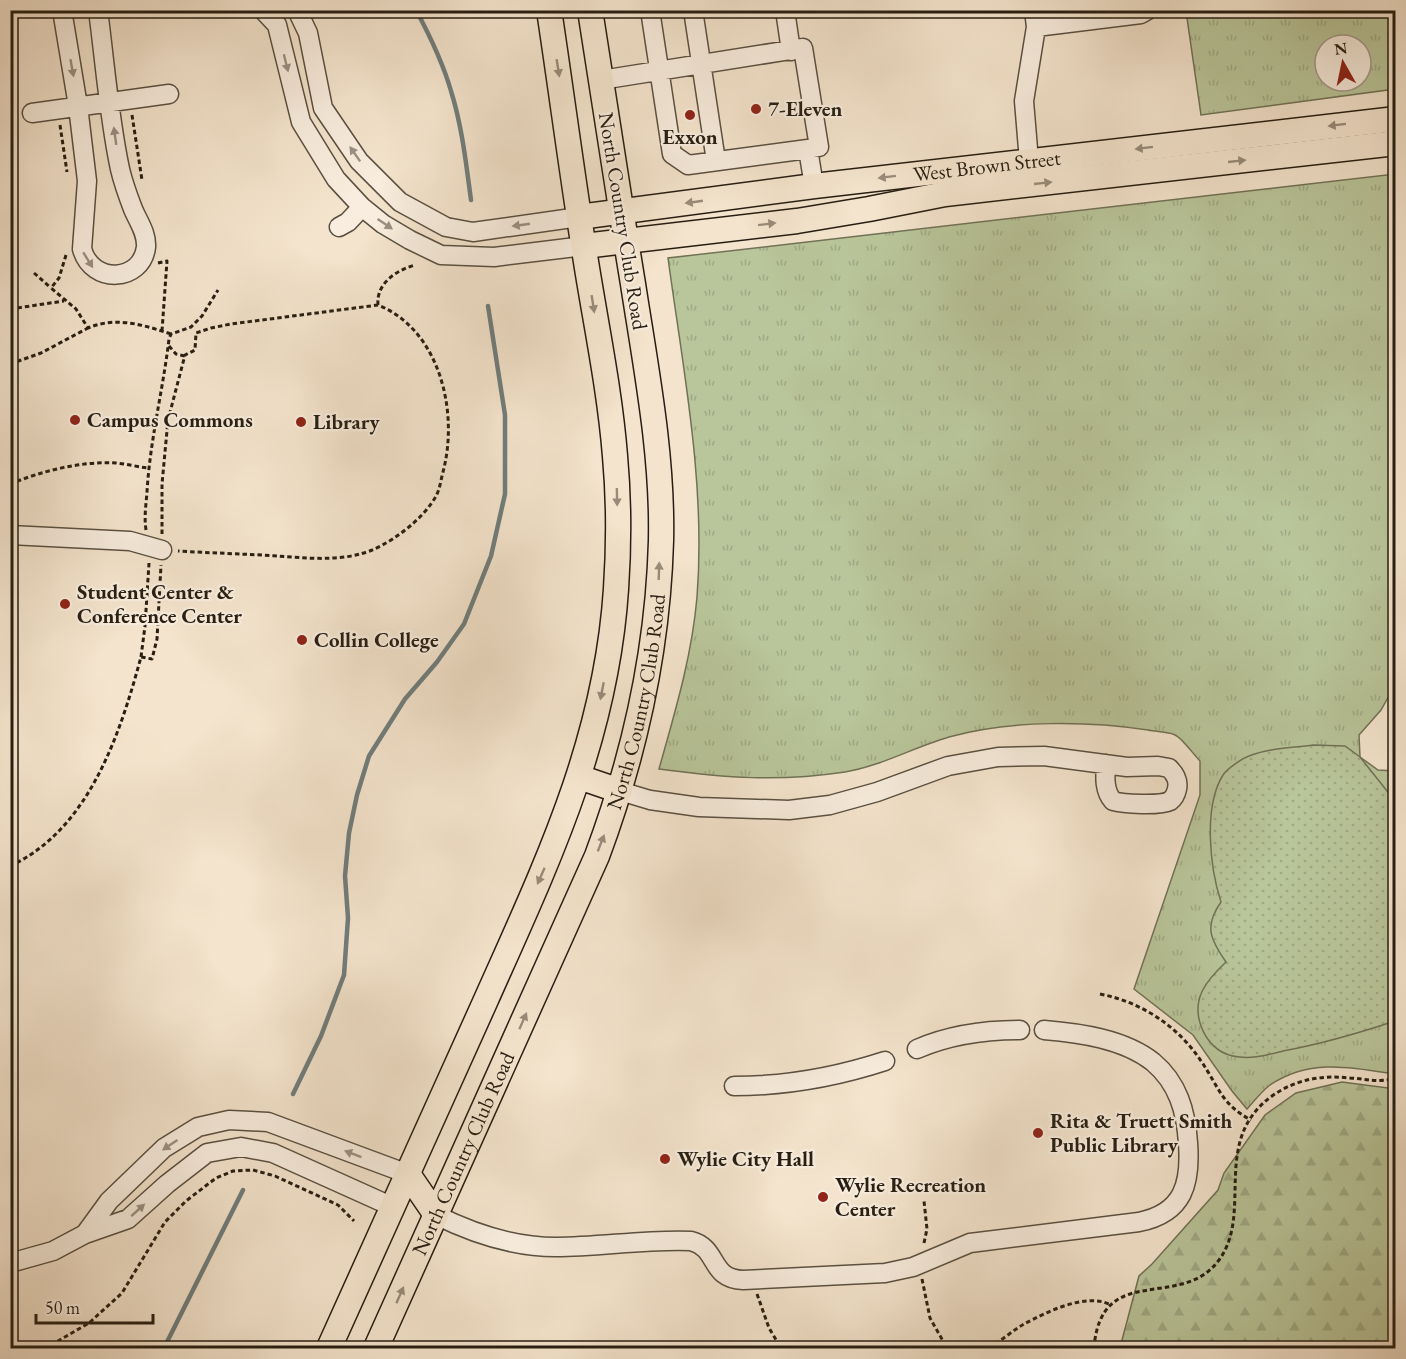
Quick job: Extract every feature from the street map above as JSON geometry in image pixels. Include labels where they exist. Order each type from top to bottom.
[{"type":"main road","name":"North Country Club Road","points":[[329,1348],[552,851],[579,777],[601,695],[610,641],[616,590],[618,504],[615,452],[549,10]]},
{"type":"main road","name":"North Country Club Road","points":[[376,1348],[588,877],[620,791],[631,753],[650,664],[656,617],[661,539],[658,450],[590,10]]},
{"type":"main road","name":"West Brown Street","points":[[579,217],[814,186],[1395,119]]},
{"type":"main road","name":"West Brown Street","points":[[584,246],[797,221],[945,194],[1395,143]]},
{"type":"main road","points":[[945,194],[997,181],[1017,173],[1025,168],[1029,161]]},
{"type":"main road","points":[[579,777],[620,791]]},
{"type":"main road","points":[[408,1174],[436,1215]]},
{"type":"main road","points":[[393,1208],[436,1215]]},
{"type":"street","points":[[62,10],[78,106],[87,181],[82,249],[84,258],[95,270],[117,275],[139,265],[146,250],[146,241],[120,170],[98,10]]},
{"type":"street","points":[[263,10],[277,25],[301,122],[336,179],[362,207],[383,224],[441,255],[494,257],[584,246]]},
{"type":"street","points":[[297,10],[308,33],[323,108],[359,161],[400,202],[446,227],[473,232],[579,217]]},
{"type":"street","points":[[601,80],[660,71],[700,65],[791,51],[803,48],[819,147],[688,165],[672,154],[660,71],[650,10]]},
{"type":"street","points":[[693,10],[717,161]]},
{"type":"street","points":[[784,10],[791,51]]},
{"type":"street","points":[[1029,161],[1024,101],[1035,19],[1141,14],[1148,10]]},
{"type":"street","points":[[32,113],[169,94]]},
{"type":"street","points":[[808,149],[814,186]]},
{"type":"street","points":[[339,227],[348,222],[362,207]]},
{"type":"street","points":[[10,535],[130,541],[155,548]]},
{"type":"street","points":[[620,791],[650,800],[699,807],[789,810],[830,805],[878,792],[928,772],[973,761],[1018,756],[1044,756],[1106,764]]},
{"type":"street","points":[[917,1049],[980,1032],[1020,1030]]},
{"type":"street","points":[[436,1215],[486,1236],[538,1246],[691,1241],[704,1246],[722,1275],[743,1281],[885,1273],[913,1267],[970,1243],[1139,1222],[1163,1214],[1180,1197],[1188,1181],[1190,1166],[1186,1119],[1174,1086],[1161,1070],[1137,1052],[1081,1035],[1044,1030]]},
{"type":"street","points":[[734,1086],[832,1076],[885,1061]]},
{"type":"street","points":[[85,1234],[109,1201],[164,1148],[198,1127],[229,1120],[268,1122],[408,1174]]},
{"type":"street","points":[[10,1263],[53,1251],[85,1234],[128,1219],[167,1184],[207,1153],[241,1147],[273,1153],[393,1208]]},
{"type":"path","points":[[158,263],[167,261],[162,331]]},
{"type":"path","points":[[378,305],[378,297],[386,281],[395,272],[415,265]]},
{"type":"path","points":[[34,273],[51,288]]},
{"type":"path","points":[[141,657],[152,659],[157,639],[155,548],[145,523],[148,468],[168,344],[171,334],[191,327],[202,316],[218,290]]},
{"type":"path","points":[[10,309],[64,301]]},
{"type":"path","points":[[155,548],[304,558],[360,554],[385,544],[405,531],[421,514],[437,494],[448,454],[449,414],[441,381],[427,347],[407,322],[391,310],[378,305],[231,324],[196,333]]},
{"type":"path","points":[[10,866],[28,858],[49,841],[77,810],[103,768],[129,702],[141,657],[148,579],[155,548],[168,420],[186,356],[195,350],[196,333],[191,327]]},
{"type":"path","points":[[10,364],[41,353],[88,328]]},
{"type":"path","points":[[168,344],[176,354],[186,356]]},
{"type":"path","points":[[10,483],[45,472],[90,464],[116,463],[148,468]]},
{"type":"path","points":[[1100,994],[1133,1002],[1149,1011],[1170,1028],[1190,1045],[1223,1099],[1232,1108],[1251,1120]]},
{"type":"path","points":[[1094,1348],[1098,1325],[1110,1305],[1131,1293],[1166,1288],[1187,1282],[1204,1274],[1220,1259],[1231,1230],[1234,1209],[1234,1170],[1241,1138],[1258,1109],[1271,1096],[1302,1081],[1328,1077],[1378,1081],[1395,1077]]},
{"type":"path","points":[[36,1348],[58,1341],[89,1323],[122,1293],[165,1222],[186,1201],[208,1184],[233,1171],[253,1170],[275,1176],[338,1205],[354,1221]]},
{"type":"path","points":[[756,1292],[769,1328],[781,1348]]},
{"type":"path","points":[[989,1348],[1025,1324],[1055,1310],[1090,1300],[1101,1300],[1110,1305]]},
{"type":"green space","points":[[1186,11],[1395,11],[1395,89],[1373,92],[1373,33],[1313,33],[1313,93],[1365,93],[1201,115]]},
{"type":"green space","points":[[1395,174],[1395,685],[1381,710],[1359,735],[1360,757],[1378,770],[1395,771],[1395,1070],[1388,1073],[1342,1067],[1313,1068],[1284,1077],[1270,1085],[1247,1109],[1193,1035],[1134,989],[1200,795],[1200,761],[1175,735],[1101,725],[1025,725],[953,736],[873,765],[821,775],[752,778],[659,769],[691,641],[695,619],[699,555],[692,427],[668,258]]},
{"type":"green space","points":[[1313,745],[1345,746],[1360,757],[1395,801],[1395,1021],[1340,1038],[1265,1055],[1233,1056],[1217,1049],[1209,1041],[1198,1016],[1203,990],[1226,962],[1211,932],[1212,918],[1221,902],[1214,872],[1210,838],[1217,788],[1223,775],[1242,759],[1264,751]]},
{"type":"green space","points":[[1342,1082],[1388,1088],[1395,1082],[1395,1348],[1123,1348],[1122,1340],[1139,1276],[1218,1190],[1224,1173],[1265,1115],[1296,1093]]},
{"type":"waterway","points":[[416,10],[436,50],[455,104],[471,200]]},
{"type":"waterway","points":[[293,1094],[321,1036],[344,975],[348,918],[345,876],[349,833],[357,795],[369,756],[405,699],[437,662],[464,624],[491,556],[505,494],[505,415],[488,306]]},
{"type":"waterway","points":[[164,1348],[243,1190]]},
{"type":"place","name":"7-Eleven","points":[[756,109]]},
{"type":"place","name":"Exxon","points":[[690,115]]},
{"type":"place","name":"Campus Commons","points":[[75,420]]},
{"type":"place","name":"Library","points":[[301,422]]},
{"type":"place","name":"Student Center & Conference Center","points":[[65,604]]},
{"type":"place","name":"Collin College","points":[[302,640]]},
{"type":"place","name":"Rita & Truett Smith Public Library","points":[[1038,1133]]},
{"type":"place","name":"Wylie City Hall","points":[[665,1159]]},
{"type":"place","name":"Wylie Recreation Center","points":[[823,1197]]}]
